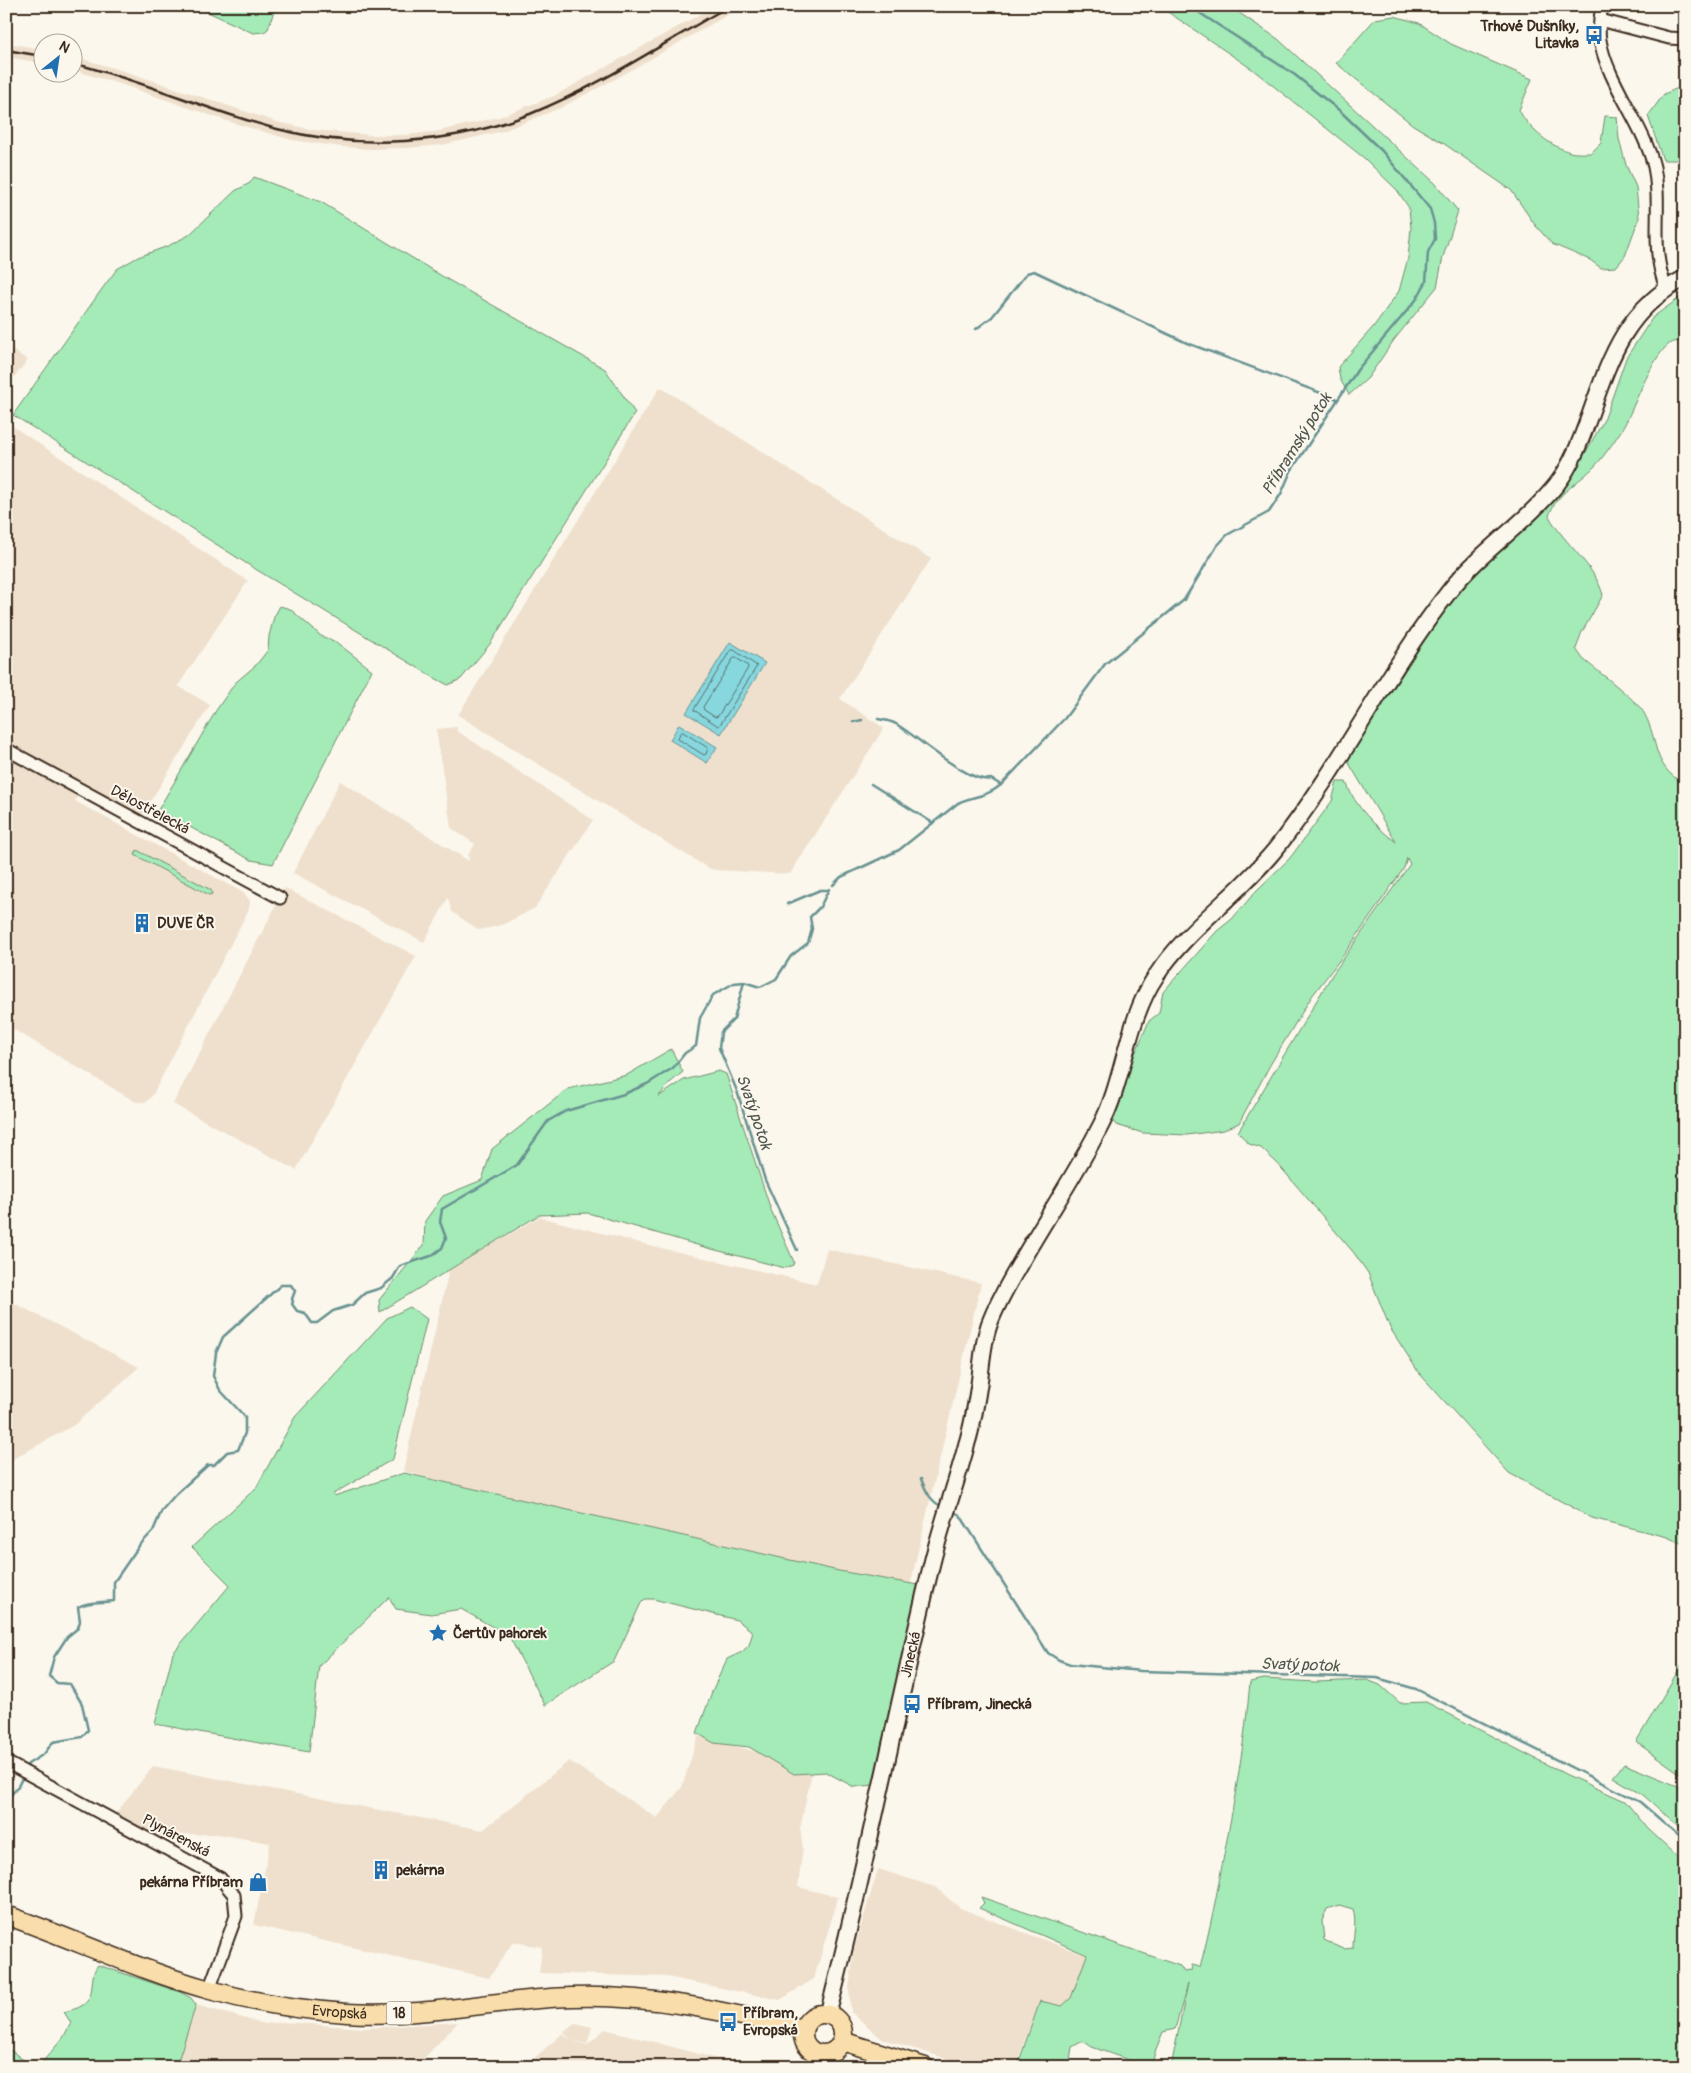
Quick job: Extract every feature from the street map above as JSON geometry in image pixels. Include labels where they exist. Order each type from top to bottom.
[{"type":"main road","name":"Jinecká","points":[[828,2014],[862,1875],[930,1570],[970,1433],[986,1336],[1001,1297],[1102,1123],[1117,1085],[1135,1020],[1146,994],[1157,974],[1173,954],[1252,876],[1276,849],[1301,815],[1422,627],[1454,585],[1474,564],[1542,502],[1561,479],[1583,435],[1608,362],[1628,325],[1647,303],[1666,288],[1685,278]]},
{"type":"main road","name":"Evropská","points":[[6,1915],[177,1980],[209,1990],[285,2007],[349,2014],[439,2010],[572,1997],[626,1997],[689,2004],[802,2029]]},
{"type":"main road","points":[[819,2014],[828,2014],[836,2019],[842,2027],[842,2041],[832,2052],[814,2060],[802,2038],[802,2029],[810,2018],[819,2014]]},
{"type":"main road","points":[[842,2041],[925,2067]]},
{"type":"street","points":[[1602,6],[1600,40],[1606,60],[1653,165],[1657,185],[1657,252],[1659,270],[1666,288]]},
{"type":"street","points":[[1600,20],[1670,38],[1685,39]]},
{"type":"street","name":"Dělostřelecká","points":[[6,749],[280,898]]},
{"type":"street","name":"Plynárenská","points":[[11,1764],[220,1878],[234,1895],[236,1916],[209,1990]]},
{"type":"shaded area","points":[[715,6],[743,6],[619,77],[560,108],[503,131],[442,145],[407,148],[371,149],[342,147],[292,140],[227,121],[82,73],[82,59],[277,122],[314,130],[371,135],[406,135],[439,131],[499,117],[554,96]]},
{"type":"shaded area","points":[[6,43],[32,47],[32,61],[6,57]]},
{"type":"shaded area","points":[[6,346],[28,360],[6,387]]},
{"type":"shaded area","points":[[660,387],[931,559],[840,699],[884,728],[790,874],[708,868],[458,715]]},
{"type":"shaded area","points":[[6,422],[248,581],[178,686],[210,705],[142,815],[84,784],[75,801],[244,893],[250,901],[249,909],[152,1096],[146,1102],[136,1102],[6,1025]]},
{"type":"shaded area","points":[[457,727],[457,731],[593,820],[535,908],[502,925],[479,930],[452,912],[448,898],[424,942],[293,873],[340,781],[469,861],[468,855],[475,844],[451,828],[436,729]]},
{"type":"shaded area","points":[[285,888],[416,956],[296,1170],[173,1104]]},
{"type":"shaded area","points":[[539,1217],[644,1244],[817,1284],[827,1249],[981,1283],[909,1590],[655,1536],[403,1471],[449,1270]]},
{"type":"shaded area","points":[[6,1299],[139,1367],[74,1425],[6,1463]]},
{"type":"shaded area","points":[[698,1736],[813,1767],[800,1829],[803,1848],[798,1887],[838,1897],[814,1979],[780,2000],[667,1977],[539,1973],[542,1947],[513,1942],[489,1978],[254,1925],[270,1843],[217,1834],[149,1835],[113,1817],[153,1766],[483,1830],[569,1761],[657,1818],[682,1787]]},
{"type":"shaded area","points":[[878,1869],[935,1887],[960,1908],[1087,1956],[1071,1998],[1063,2006],[1040,2001],[1015,2067],[974,2067],[882,2039],[851,2012],[849,1989],[854,1949]]},
{"type":"shaded area","points":[[196,2005],[265,2024],[283,2022],[364,2028],[458,2022],[416,2067],[407,2067],[401,2062],[398,2067],[176,2067]]},
{"type":"shaded area","points":[[575,2023],[592,2027],[587,2044],[571,2040],[587,2045],[605,2029],[729,2062],[735,2067],[524,2067],[563,2033],[570,2040],[564,2031]]},
{"type":"green space","points":[[195,6],[273,6],[274,11],[268,29],[264,32],[253,33]]},
{"type":"green space","points":[[1159,6],[1229,6],[1278,39],[1435,183],[1458,211],[1443,257],[1437,287],[1394,340],[1368,378],[1349,395],[1340,379],[1338,367],[1374,326],[1399,291],[1408,258],[1411,228],[1409,208],[1397,190],[1364,158],[1252,69]]},
{"type":"green space","points":[[1394,16],[1419,23],[1451,44],[1532,79],[1519,110],[1533,129],[1545,140],[1560,148],[1573,153],[1591,153],[1601,143],[1605,116],[1617,117],[1619,139],[1626,165],[1636,187],[1639,218],[1625,256],[1616,267],[1601,268],[1590,260],[1552,244],[1535,225],[1511,190],[1443,143],[1413,125],[1336,63],[1375,19]]},
{"type":"green space","points":[[1685,85],[1685,157],[1676,160],[1663,160],[1648,116],[1664,94]]},
{"type":"green space","points":[[254,177],[321,202],[445,278],[605,369],[635,413],[490,644],[461,679],[448,685],[252,567],[13,415],[117,269],[138,257],[168,246],[189,235],[235,191],[250,183]]},
{"type":"green space","points":[[1685,294],[1685,343],[1673,342],[1659,355],[1624,426],[1614,441],[1595,466],[1562,495],[1552,508],[1549,516],[1593,574],[1603,595],[1581,634],[1576,649],[1583,659],[1625,693],[1640,708],[1649,724],[1661,761],[1674,777],[1685,784],[1685,1545],[1667,1537],[1592,1518],[1509,1473],[1419,1373],[1390,1328],[1368,1273],[1354,1253],[1277,1163],[1261,1148],[1249,1144],[1238,1132],[1332,975],[1410,864],[1407,858],[1404,868],[1345,953],[1312,996],[1270,1065],[1239,1123],[1224,1130],[1187,1135],[1143,1133],[1116,1125],[1112,1120],[1129,1068],[1149,1021],[1159,1013],[1163,992],[1217,931],[1232,919],[1256,891],[1290,858],[1332,801],[1337,782],[1346,782],[1360,808],[1396,842],[1347,760],[1430,628],[1478,570],[1541,513],[1569,482],[1605,418],[1626,358],[1653,317]]},
{"type":"green space","points":[[280,606],[290,609],[321,636],[336,642],[372,670],[273,864],[251,860],[158,810],[217,709],[235,683],[256,665],[268,650],[269,636],[274,617]]},
{"type":"green space","points":[[137,850],[211,890],[212,894],[209,895],[135,855]]},
{"type":"green space","points":[[671,1049],[683,1072],[658,1097],[684,1080],[719,1071],[726,1074],[771,1210],[794,1262],[793,1265],[785,1268],[704,1247],[588,1213],[539,1215],[380,1312],[379,1300],[424,1245],[425,1221],[443,1196],[482,1180],[492,1149],[568,1089],[627,1075]]},
{"type":"green space","points":[[410,1307],[427,1319],[393,1459],[333,1494],[334,1496],[404,1473],[839,1571],[924,1586],[874,1785],[854,1787],[826,1772],[794,1774],[749,1747],[714,1743],[697,1733],[713,1689],[727,1659],[742,1652],[749,1645],[753,1632],[737,1620],[653,1599],[645,1599],[641,1603],[614,1661],[545,1705],[509,1636],[461,1609],[431,1614],[396,1609],[389,1597],[319,1666],[309,1752],[155,1724],[173,1653],[230,1585],[192,1547],[256,1488],[295,1417],[387,1318]]},
{"type":"green space","points":[[1685,1659],[1685,1777],[1636,1742]]},
{"type":"green space","points":[[1264,1679],[1315,1682],[1367,1680],[1380,1685],[1400,1703],[1426,1702],[1567,1775],[1625,1801],[1648,1829],[1685,1863],[1685,2067],[1171,2067],[1188,1983],[1175,2029],[1163,2032],[1151,2067],[1134,2067],[1134,2062],[1092,2047],[1083,2041],[1072,2047],[1069,2067],[1017,2067],[1040,2001],[1062,2006],[1071,1998],[1087,1955],[979,1908],[984,1903],[981,1897],[1180,1966],[1184,1972],[1191,1971],[1192,1965],[1200,1967],[1232,1812],[1250,1682]],"holes":[[[1339,1905],[1353,1909],[1355,1924],[1353,1948],[1344,1949],[1324,1940],[1322,1921],[1327,1909]]]},
{"type":"green space","points":[[1624,1764],[1685,1789],[1685,1832],[1643,1795],[1613,1777]]},
{"type":"green space","points":[[98,1965],[180,1992],[191,1998],[196,2005],[176,2067],[38,2067],[63,2038],[71,2023],[64,2012],[79,2008],[90,1996],[93,1975]]},
{"type":"green space","points":[[6,2047],[33,2067],[6,2067]]},
{"type":"water","points":[[730,642],[765,663],[721,734],[686,713]]},
{"type":"water","points":[[679,724],[717,747],[707,763],[670,740]]},
{"type":"waterway","name":"Příbramský potok","points":[[833,885],[841,877],[899,850],[958,803],[985,794],[1001,785],[1065,718],[1105,664],[1184,600],[1217,546],[1227,535],[1269,512],[1281,494],[1291,471],[1358,369],[1416,300],[1426,282],[1428,252],[1435,239],[1434,223],[1430,209],[1382,151],[1340,111],[1295,75],[1189,6]]},
{"type":"waterway","points":[[976,329],[992,317],[1027,273],[1034,271],[1187,343],[1337,399]]},
{"type":"waterway","points":[[878,719],[896,724],[970,775],[982,779],[991,779],[1001,785]]},
{"type":"waterway","points":[[853,722],[862,720]]},
{"type":"waterway","points":[[871,784],[933,823]]},
{"type":"waterway","name":"Příbramský potok","points":[[26,1769],[28,1764],[44,1754],[53,1742],[82,1737],[88,1730],[82,1704],[70,1684],[57,1683],[49,1676],[54,1657],[67,1637],[78,1628],[80,1621],[78,1607],[91,1603],[114,1601],[114,1582],[139,1546],[153,1531],[162,1510],[176,1494],[208,1465],[214,1465],[227,1452],[238,1450],[245,1433],[245,1417],[220,1390],[213,1376],[216,1353],[223,1337],[281,1285],[291,1285],[295,1291],[292,1304],[297,1311],[305,1313],[312,1323],[317,1323],[333,1311],[352,1305],[365,1293],[381,1288],[393,1278],[400,1266],[431,1256],[442,1248],[446,1238],[440,1222],[442,1209],[517,1165],[548,1121],[566,1111],[624,1094],[647,1084],[673,1068],[685,1053],[696,1046],[700,1018],[713,995],[734,983],[744,982],[760,987],[776,979],[791,956],[808,943],[812,929],[810,917],[820,907],[829,889]]},
{"type":"waterway","points":[[787,904],[820,890],[828,890]]},
{"type":"waterway","name":"Svatý potok","points":[[744,982],[734,1019],[721,1032],[719,1048],[737,1091],[765,1180],[797,1250]]},
{"type":"waterway","name":"Svatý potok","points":[[921,1479],[931,1498],[941,1506]]},
{"type":"waterway","name":"Svatý potok","points":[[952,1511],[960,1515],[1048,1653],[1059,1660],[1070,1664],[1141,1671],[1377,1678],[1416,1689],[1640,1802],[1685,1841]]},
{"type":"waterway","name":"Příbramský potok","points":[[6,1798],[18,1786],[23,1776]]},
{"type":"railway","points":[[82,66],[277,129],[308,136],[340,140],[372,142],[405,141],[437,138],[468,132],[530,114],[607,77],[729,6]]},
{"type":"railway","points":[[6,50],[32,54]]},
{"type":"place","name":"Trhové Dušníky, Litavka","points":[[1594,35]]},
{"type":"place","name":"DUVE ČR","points":[[142,923]]},
{"type":"place","name":"Čertův pahorek","points":[[438,1633]]},
{"type":"place","name":"Příbram, Jinecká","points":[[912,1704]]},
{"type":"place","name":"pekárna","points":[[381,1870]]},
{"type":"place","name":"pekárna Příbram","points":[[258,1882]]},
{"type":"place","name":"Příbram, Evropská","points":[[728,2022]]}]
